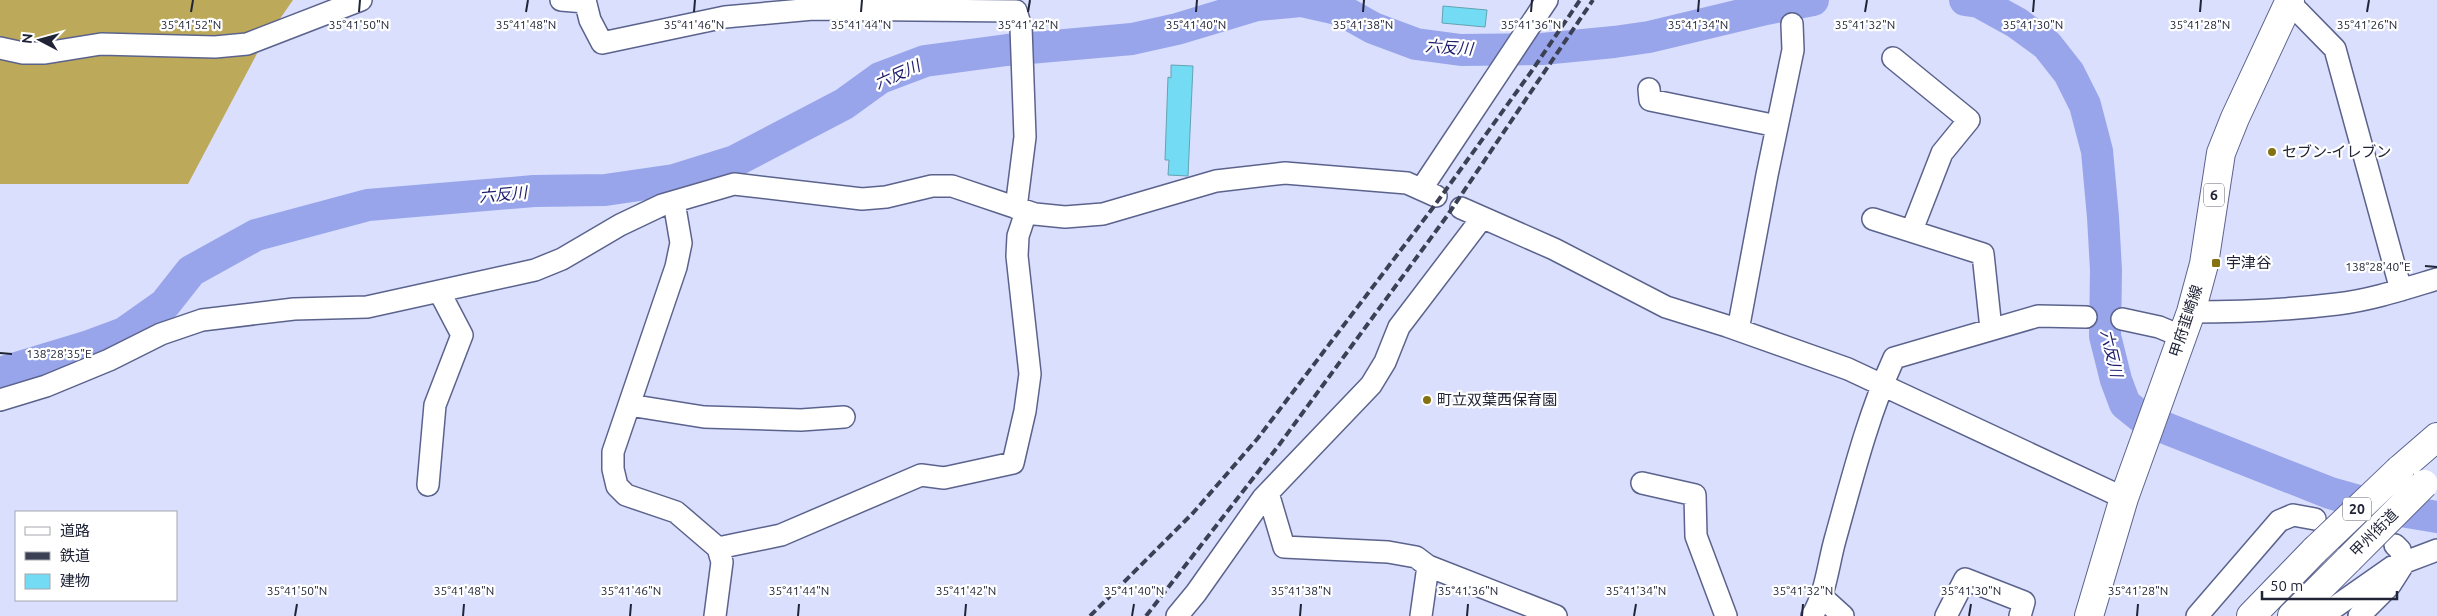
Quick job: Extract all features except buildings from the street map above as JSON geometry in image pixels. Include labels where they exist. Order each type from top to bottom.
[{"type":"main road","name":"甲府韮崎線","points":[[2089,616],[2124,498],[2187,324],[2204,264],[2221,153],[2235,118],[2290,1]]},
{"type":"main road","name":"甲州街道","points":[[2251,616],[2315,550],[2400,469],[2437,437]]},
{"type":"main road","name":"甲州街道","points":[[2292,616],[2430,479]]},
{"type":"street","points":[[0,48],[23,53],[45,53],[101,44],[214,47],[247,44],[361,0]]},
{"type":"street","points":[[561,0],[585,1],[590,20],[602,43],[724,17],[813,10],[1016,11],[1022,26],[1025,137],[1017,256],[1030,374],[1025,411],[1013,463],[944,478],[921,475],[781,535],[718,548]]},
{"type":"street","points":[[2290,1],[2335,49],[2402,290]]},
{"type":"street","points":[[0,400],[46,386],[109,360],[161,334],[202,320],[294,309],[367,308],[440,293],[544,266],[562,259],[620,225],[674,202],[734,184],[862,199],[886,197],[932,186],[952,186],[1021,210],[1065,217],[1103,214],[1216,181],[1285,173],[1407,183],[1429,192],[1500,71],[1542,7]]},
{"type":"street","points":[[1738,330],[1793,50],[1792,24]]},
{"type":"street","points":[[1892,58],[1969,120],[1942,153],[1912,230]]},
{"type":"street","points":[[1649,89],[1650,100],[1777,126]]},
{"type":"street","points":[[674,202],[681,243],[676,267],[613,452],[612,469],[617,486],[626,495],[676,512],[718,548],[722,562],[715,616]]},
{"type":"street","points":[[1461,208],[1554,249],[1666,307],[1848,369],[2124,498]]},
{"type":"street","points":[[1176,616],[1194,607],[1268,493],[1371,385],[1384,362],[1399,327],[1482,218]]},
{"type":"street","points":[[1874,219],[1983,254],[1992,330]]},
{"type":"street","points":[[2122,319],[2159,327],[2187,324],[2246,312],[2338,304],[2402,290],[2437,279]]},
{"type":"street","points":[[428,485],[436,405],[462,335],[440,293]]},
{"type":"street","points":[[1812,616],[1822,596],[1842,515],[1882,385],[1894,358],[2038,316],[2086,317]]},
{"type":"street","points":[[629,405],[713,418],[801,420],[844,417]]},
{"type":"street","points":[[1642,483],[1695,496],[1696,536],[1726,616]]},
{"type":"street","points":[[1268,493],[1284,547],[1388,552],[1416,557],[1428,566],[1556,616]]},
{"type":"street","points":[[2197,616],[2279,521],[2293,515],[2315,519]]},
{"type":"street","points":[[2400,554],[2437,550]]},
{"type":"street","points":[[2322,616],[2392,567],[2400,554]]},
{"type":"street","points":[[2359,616],[2390,585],[2400,554]]},
{"type":"street","points":[[1421,616],[1428,566]]},
{"type":"street","points":[[1946,616],[1965,579],[2024,602],[2020,616]]},
{"type":"street","points":[[1822,596],[1843,616]]},
{"type":"shaded area","points":[[0,0],[293,0],[261,46],[188,184],[0,184]]},
{"type":"waterway","name":"六反川","points":[[0,373],[89,346],[124,333],[165,304],[191,271],[256,235],[368,205],[534,191],[605,190],[674,180],[735,161],[844,104],[880,78],[925,61],[1007,50],[1132,39],[1177,29],[1257,5],[1301,1],[1341,10],[1373,28],[1416,44],[1461,50],[1542,49],[1614,42],[1649,37],[1766,9],[1813,0]]},
{"type":"waterway","name":"六反川","points":[[1965,0],[1979,2],[2017,23],[2047,45],[2069,73],[2085,105],[2097,151],[2103,217],[2106,270],[2105,336],[2116,380],[2125,404],[2145,420],[2330,493],[2383,508],[2437,517]]},
{"type":"railway","points":[[1090,616],[1193,513],[1258,438],[1432,209],[1531,72],[1580,0]]},
{"type":"railway","points":[[1146,616],[1279,445],[1447,216],[1593,0]]},
{"type":"place","name":"セブン-イレブン","points":[[2272,152]]},
{"type":"place","name":"宇津谷","points":[[2216,263]]},
{"type":"place","name":"町立双葉西保育園","points":[[1427,400]]}]
